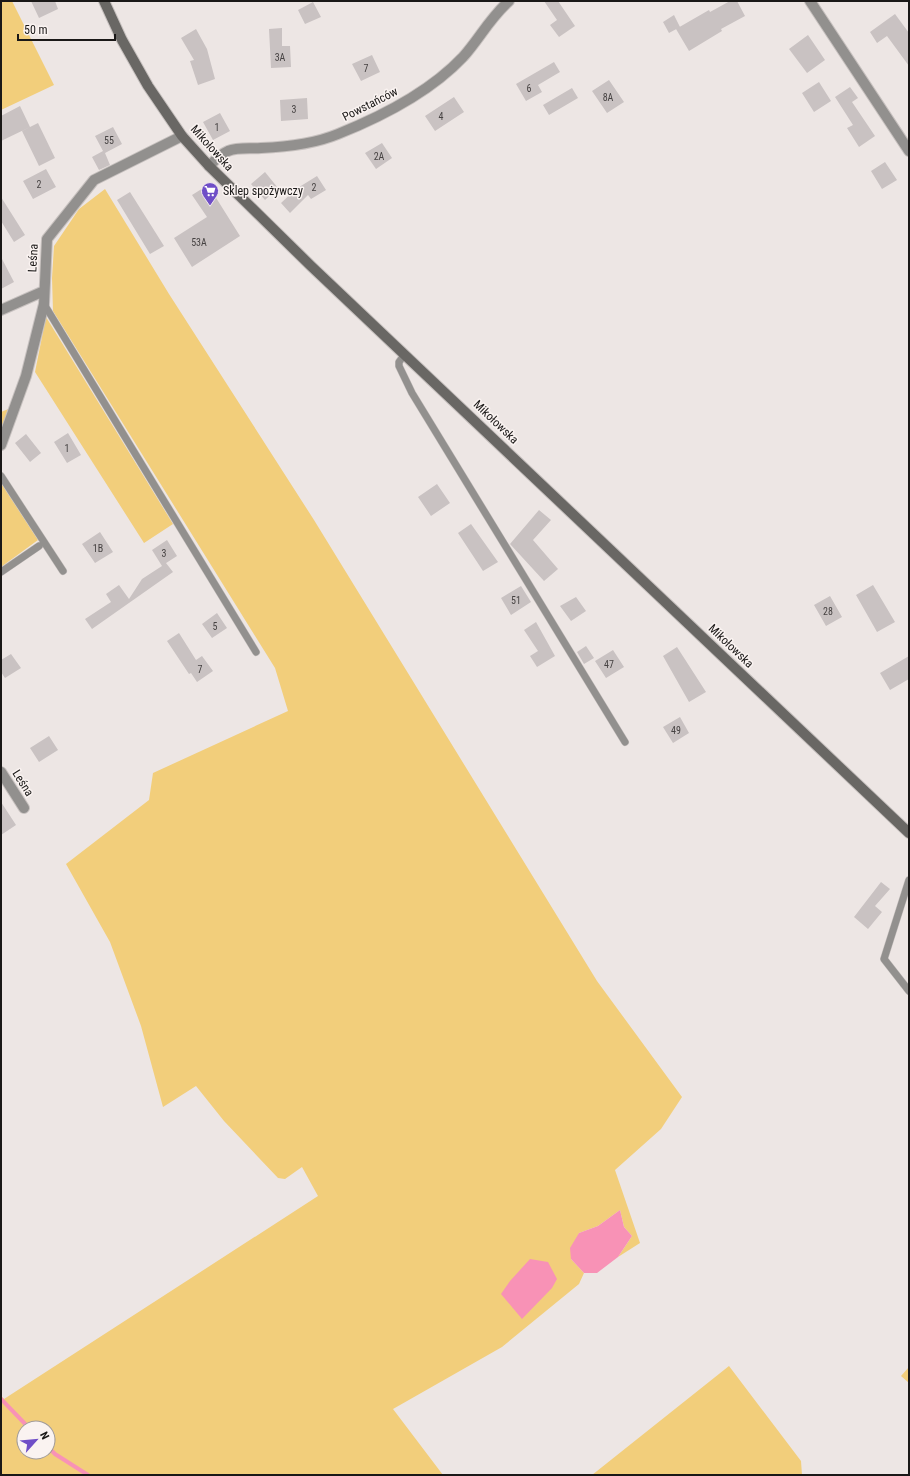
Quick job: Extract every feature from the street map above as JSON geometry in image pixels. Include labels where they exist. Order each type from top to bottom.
[{"type":"main road","name":"Mikołowska","points":[[104,1],[137,68],[159,104],[182,136],[209,166],[262,219],[909,832]]},
{"type":"street","name":"Powstańców","points":[[209,166],[230,150],[286,146],[312,142],[337,135],[384,113],[413,97],[452,68],[465,55],[494,16],[509,1]]},
{"type":"street","points":[[810,1],[909,151]]},
{"type":"street","name":"Leśna","points":[[1,445],[26,376],[44,304],[47,239],[94,180],[182,136]]},
{"type":"street","points":[[1,310],[44,291]]},
{"type":"street","name":"Leśna","points":[[1,772],[24,808]]},
{"type":"lane","points":[[44,304],[256,652]]},
{"type":"lane","points":[[405,354],[399,362],[401,374],[625,742]]},
{"type":"lane","points":[[1,476],[63,570]]},
{"type":"lane","points":[[1,572],[39,546]]},
{"type":"lane","points":[[909,880],[884,959],[909,990]]},
{"type":"shaded area","points":[[1,1],[12,1],[54,85],[1,110]]},
{"type":"shaded area","points":[[105,189],[169,294],[314,520],[597,981],[682,1097],[661,1129],[615,1170],[640,1243],[618,1257],[632,1236],[624,1227],[620,1210],[598,1226],[579,1233],[571,1259],[584,1273],[579,1284],[502,1347],[393,1409],[443,1475],[1,1475],[1,1396],[4,1399],[318,1196],[302,1167],[285,1179],[278,1178],[224,1121],[196,1086],[163,1107],[141,1026],[110,942],[66,864],[149,800],[153,773],[288,711],[275,668],[53,311],[52,278],[54,246],[79,209]]},
{"type":"shaded area","points":[[46,317],[173,524],[144,543],[35,372]]},
{"type":"shaded area","points":[[11,408],[1,430],[1,412]]},
{"type":"shaded area","points":[[1,483],[38,540],[1,567]]},
{"type":"shaded area","points":[[620,1210],[624,1227],[632,1236],[618,1257],[597,1273],[584,1273],[571,1259],[570,1248],[579,1233],[598,1226]]},
{"type":"shaded area","points":[[530,1259],[548,1262],[557,1279],[552,1288],[522,1319],[501,1294],[510,1281]]},
{"type":"shaded area","points":[[729,1366],[801,1461],[802,1475],[592,1475]]},
{"type":"shaded area","points":[[909,1367],[909,1383],[901,1376]]},
{"type":"building","points":[[31,1],[55,1],[58,9],[39,18]]},
{"type":"building","points":[[544,1],[558,1],[575,26],[559,37],[550,25],[557,20]]},
{"type":"building","points":[[730,1],[737,1],[745,16],[721,29],[722,31],[689,51],[676,29],[709,10],[710,12]]},
{"type":"building","points":[[313,2],[321,17],[305,24],[298,10]]},
{"type":"building","points":[[895,14],[909,33],[909,66],[887,36],[877,43],[870,32]]},
{"type":"building","points":[[674,15],[680,27],[669,33],[663,22]]},
{"type":"building","points":[[282,28],[282,46],[290,46],[291,67],[271,68],[269,29]]},
{"type":"building","points":[[196,29],[207,49],[215,79],[198,85],[190,61],[194,60],[181,38]]},
{"type":"building","points":[[808,35],[825,60],[807,73],[789,49]]},
{"type":"building","points":[[372,55],[380,72],[361,81],[352,64]]},
{"type":"building","points":[[554,62],[560,72],[538,85],[542,92],[526,101],[516,84]]},
{"type":"building","points":[[609,80],[624,102],[607,113],[592,91]]},
{"type":"building","points":[[819,82],[831,101],[814,112],[802,93]]},
{"type":"building","points":[[850,87],[858,98],[852,102],[875,136],[859,147],[847,128],[853,125],[835,97]]},
{"type":"building","points":[[572,88],[578,98],[549,115],[543,105]]},
{"type":"building","points":[[454,97],[464,112],[435,131],[425,116]]},
{"type":"building","points":[[307,98],[308,119],[281,121],[280,100]]},
{"type":"building","points":[[20,106],[30,127],[1,141],[1,116]]},
{"type":"building","points":[[220,113],[230,131],[213,140],[203,122]]},
{"type":"building","points":[[38,123],[55,158],[39,166],[22,131]]},
{"type":"building","points":[[113,127],[122,144],[105,153],[110,165],[99,170],[92,157],[103,151],[95,136]]},
{"type":"building","points":[[382,143],[392,158],[376,169],[365,153]]},
{"type":"building","points":[[885,162],[897,180],[882,189],[871,171]]},
{"type":"building","points":[[46,169],[56,187],[33,199],[23,181]]},
{"type":"building","points":[[265,172],[278,188],[265,200],[251,184]]},
{"type":"building","points":[[317,176],[326,190],[311,199],[308,195],[290,213],[281,203],[296,189]]},
{"type":"building","points":[[208,185],[240,236],[192,267],[174,238],[207,217],[192,195]]},
{"type":"building","points":[[130,192],[164,246],[150,254],[117,200]]},
{"type":"building","points":[[1,197],[25,235],[14,242],[1,221]]},
{"type":"building","points":[[1,257],[14,282],[1,289]]},
{"type":"building","points":[[68,433],[81,455],[67,463],[54,442]]},
{"type":"building","points":[[26,434],[41,453],[30,462],[15,443]]},
{"type":"building","points":[[437,484],[450,503],[431,516],[418,497]]},
{"type":"building","points":[[539,510],[551,520],[533,540],[558,569],[544,581],[510,544]]},
{"type":"building","points":[[471,524],[498,562],[483,571],[458,533]]},
{"type":"building","points":[[100,532],[113,552],[95,563],[82,544]]},
{"type":"building","points":[[167,540],[177,556],[166,563],[173,572],[92,629],[85,619],[111,602],[106,594],[119,585],[129,599],[142,579],[162,566],[152,550]]},
{"type":"building","points":[[873,585],[895,622],[877,632],[856,595]]},
{"type":"building","points":[[521,586],[531,602],[511,615],[501,598]]},
{"type":"building","points":[[830,596],[842,617],[826,626],[814,605]]},
{"type":"building","points":[[576,597],[586,611],[571,621],[560,606]]},
{"type":"building","points":[[217,613],[227,628],[212,638],[202,624]]},
{"type":"building","points":[[536,622],[555,656],[537,667],[530,656],[538,651],[524,630]]},
{"type":"building","points":[[179,633],[196,660],[202,656],[213,671],[197,682],[191,673],[189,674],[167,641]]},
{"type":"building","points":[[586,646],[594,658],[584,664],[577,652]]},
{"type":"building","points":[[677,647],[706,692],[689,702],[663,656]]},
{"type":"building","points":[[613,650],[624,667],[606,678],[595,661]]},
{"type":"building","points":[[11,654],[21,668],[5,678],[1,672],[1,660]]},
{"type":"building","points":[[909,656],[909,679],[890,690],[880,673]]},
{"type":"building","points":[[680,717],[689,733],[673,743],[663,727]]},
{"type":"building","points":[[49,736],[58,750],[39,762],[30,748]]},
{"type":"building","points":[[1,802],[16,825],[1,835]]},
{"type":"building","points":[[881,882],[890,889],[875,906],[882,912],[868,929],[854,917]]},
{"type":"waterway","points":[[1,1399],[21,1420]]},
{"type":"waterway","points":[[56,1455],[88,1475]]},
{"type":"place","name":"Sklep spożywczy","points":[[210,206]]}]
